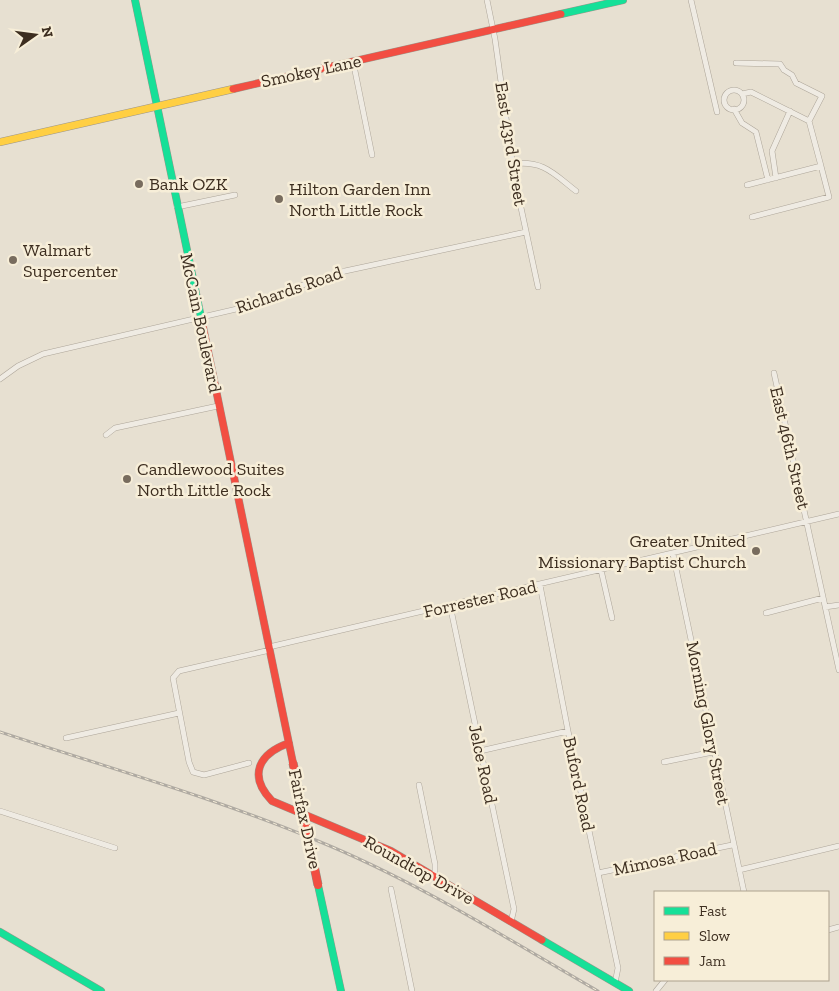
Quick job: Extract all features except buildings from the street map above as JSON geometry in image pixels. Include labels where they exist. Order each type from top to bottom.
[{"type":"main road","name":"McCain Boulevard","points":[[135,0],[269,648]]},
{"type":"main road","name":"Smokey Lane","points":[[0,142],[622,0]]},
{"type":"main road","name":"Fairfax Drive","points":[[269,648],[341,991]]},
{"type":"main road","name":"Roundtop Drive","points":[[289,743],[272,749],[260,766],[260,785],[270,800],[391,851],[629,991]]},
{"type":"main road","points":[[0,932],[101,991]]},
{"type":"street","name":"East 43rd Street","points":[[487,0],[512,164],[538,287]]},
{"type":"street","points":[[691,0],[716,106],[725,102],[730,91],[736,90],[742,94],[744,99],[742,105],[734,109]]},
{"type":"street","points":[[354,62],[372,155]]},
{"type":"street","points":[[736,63],[780,64],[784,70],[792,75],[796,82],[822,96],[809,121],[829,197],[752,217]]},
{"type":"street","points":[[742,94],[751,92],[809,121]]},
{"type":"street","points":[[725,102],[734,109],[742,123],[756,132],[768,180]]},
{"type":"street","points":[[776,178],[772,150],[790,111]]},
{"type":"street","points":[[512,164],[538,164],[552,171],[576,190]]},
{"type":"street","points":[[747,186],[821,166]]},
{"type":"street","points":[[178,207],[236,195]]},
{"type":"street","name":"Richards Road","points":[[0,379],[18,366],[43,354],[258,304],[328,275],[526,232]]},
{"type":"street","name":"East 46th Street","points":[[774,373],[807,523]]},
{"type":"street","points":[[106,435],[115,428],[218,406]]},
{"type":"street","name":"Forrester Road","points":[[179,713],[173,678],[179,671],[269,648],[839,514]]},
{"type":"street","points":[[807,523],[839,670]]},
{"type":"street","name":"Morning Glory Street","points":[[673,554],[732,845],[744,891]]},
{"type":"street","points":[[601,570],[612,618]]},
{"type":"street","name":"Buford Road","points":[[540,585],[568,731],[618,968],[615,983]]},
{"type":"street","points":[[766,613],[823,598]]},
{"type":"street","name":"Jelce Road","points":[[450,605],[514,909],[511,922]]},
{"type":"street","points":[[826,608],[839,605]]},
{"type":"street","points":[[66,738],[179,713],[189,762],[194,772],[204,774],[249,762]]},
{"type":"street","points":[[480,751],[568,731]]},
{"type":"street","points":[[664,762],[713,752]]},
{"type":"street","points":[[419,785],[433,856],[435,878]]},
{"type":"street","points":[[0,811],[114,848]]},
{"type":"street","name":"Mimosa Road","points":[[598,873],[732,845]]},
{"type":"street","name":"Mimosa Road","points":[[739,870],[839,846]]},
{"type":"street","points":[[391,889],[412,991]]},
{"type":"street","points":[[656,991],[664,981]]},
{"type":"railway","points":[[0,732],[240,811],[318,841],[425,892],[598,991]]},
{"type":"traffic: fast","points":[[135,0],[202,322]]},
{"type":"traffic: fast","points":[[561,14],[623,0]]},
{"type":"traffic: fast","points":[[318,885],[341,991]]},
{"type":"traffic: fast","points":[[0,932],[101,991]]},
{"type":"traffic: fast","points":[[542,940],[629,991]]},
{"type":"traffic: slow","points":[[0,142],[233,89]]},
{"type":"traffic: jam","points":[[233,89],[561,14]]},
{"type":"traffic: jam","points":[[202,322],[293,763]]},
{"type":"traffic: jam","points":[[289,743],[270,753],[260,767],[260,783],[272,801],[391,851],[542,940]]},
{"type":"traffic: jam","points":[[293,763],[318,885]]},
{"type":"place","name":"Bank OZK","points":[[139,184]]},
{"type":"place","name":"Hilton Garden Inn North Little Rock","points":[[279,199]]},
{"type":"place","name":"Walmart Supercenter","points":[[13,260]]},
{"type":"place","name":"Candlewood Suites North Little Rock","points":[[127,479]]},
{"type":"place","name":"Greater United Missionary Baptist Church","points":[[756,551]]}]
